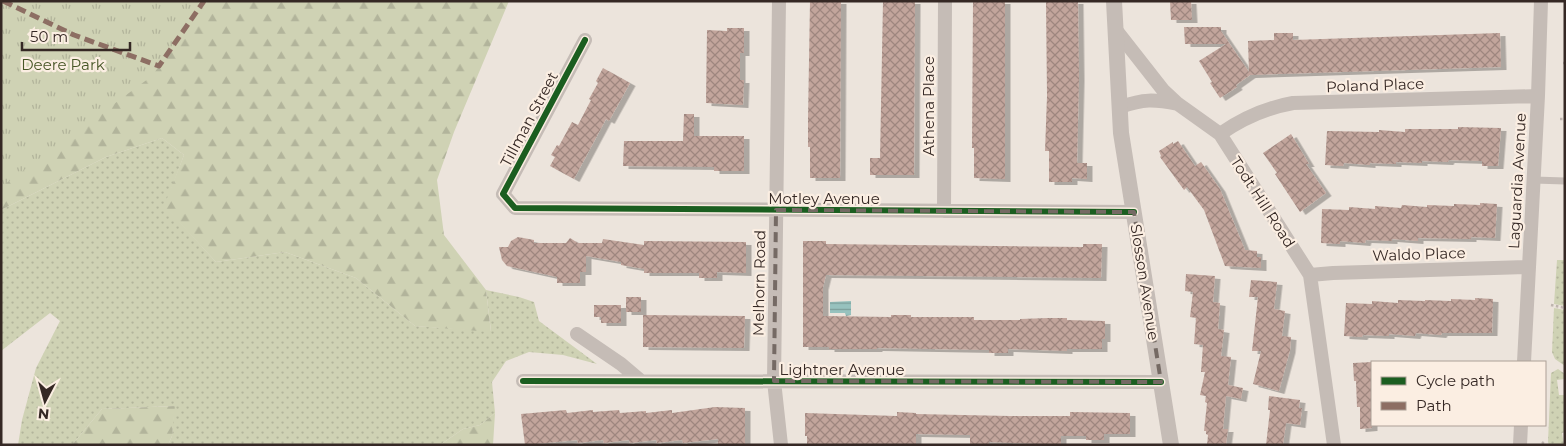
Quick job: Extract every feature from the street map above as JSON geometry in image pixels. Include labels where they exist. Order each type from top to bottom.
[{"type":"street","name":"Melhorn Road","points":[[779,1],[774,381],[781,445]]},
{"type":"street","name":"Athena Place","points":[[944,211],[945,1]]},
{"type":"street","points":[[1114,1],[1116,30]]},
{"type":"street","name":"Laguardia Avenue","points":[[1524,361],[1530,267],[1541,1]]},
{"type":"street","name":"Todt Hill Road","points":[[1116,30],[1146,70],[1178,104],[1220,134],[1310,275],[1334,445]]},
{"type":"street","name":"Slosson Avenue","points":[[1116,30],[1122,133],[1171,445]]},
{"type":"street","name":"Tillman Street","points":[[515,208],[503,194],[585,40]]},
{"type":"street","name":"Poland Place","points":[[1220,134],[1238,121],[1260,111],[1293,104],[1538,96]]},
{"type":"street","points":[[1120,107],[1148,99],[1178,104]]},
{"type":"street","name":"Motley Avenue","points":[[515,208],[1134,212]]},
{"type":"street","name":"Waldo Place","points":[[1310,275],[1530,267]]},
{"type":"street","points":[[577,334],[621,364],[640,381]]},
{"type":"street","name":"Lightner Avenue","points":[[523,381],[1161,382]]},
{"type":"street","points":[[1520,445],[1521,426]]},
{"type":"lane","points":[[1534,180],[1565,181]]},
{"type":"path","points":[[1560,119],[1565,119]]},
{"type":"path","points":[[1550,305],[1565,308]]},
{"type":"highlighted area","points":[[776,210],[1134,212],[1161,382],[774,381]]},
{"type":"green space","points":[[1,1],[509,1],[454,132],[437,180],[444,235],[486,290],[491,332],[415,326],[356,278],[285,252],[216,262],[164,206],[184,155],[162,138],[106,157],[1,210]]},
{"type":"green space","name":"Deere Park","points":[[1,1],[205,1],[152,76],[1,187]]},
{"type":"green space","points":[[162,138],[184,155],[165,206],[216,262],[285,252],[356,278],[415,326],[491,331],[486,290],[519,297],[534,302],[539,321],[597,364],[563,355],[529,352],[506,361],[492,382],[495,413],[480,425],[463,429],[440,445],[168,445],[172,436],[174,406],[102,409],[72,445],[18,445],[22,420],[36,368],[60,321],[50,313],[1,351],[1,210],[106,157]]},
{"type":"green space","points":[[1557,260],[1565,260],[1565,306],[1554,304]]},
{"type":"green space","points":[[1554,308],[1565,310],[1565,366],[1555,359],[1552,352]]},
{"type":"green space","points":[[1558,369],[1565,374],[1565,379],[1557,380],[1559,395],[1565,395],[1565,432],[1562,433],[1564,445],[1549,445],[1551,373]]},
{"type":"green space","points":[[175,406],[172,436],[168,445],[72,445],[102,409]]},
{"type":"green space","points":[[495,413],[493,445],[440,445],[463,429],[480,425]]},
{"type":"water","points":[[851,301],[851,315],[830,313],[830,302]]},
{"type":"building","points":[[810,1],[841,1],[840,178],[810,178],[808,120]]},
{"type":"building","points":[[883,1],[915,1],[914,175],[870,175],[870,158],[880,158]]},
{"type":"building","points":[[973,1],[1005,1],[1005,179],[974,178],[974,148],[972,148]]},
{"type":"building","points":[[1046,1],[1078,1],[1077,163],[1087,163],[1087,179],[1072,178],[1072,182],[1049,182],[1049,151],[1045,151],[1047,96]]},
{"type":"building","points":[[1170,1],[1191,1],[1192,20],[1171,20]]},
{"type":"building","points":[[1184,27],[1221,27],[1221,31],[1249,72],[1248,41],[1274,40],[1274,33],[1293,33],[1293,40],[1500,33],[1501,67],[1250,75],[1236,85],[1237,87],[1220,98],[1199,61],[1226,44],[1185,44]]},
{"type":"building","points":[[727,28],[744,28],[744,53],[740,53],[740,80],[744,80],[743,105],[706,103],[707,30],[727,31]]},
{"type":"building","points":[[603,68],[630,83],[609,121],[606,119],[574,179],[550,166],[555,157],[551,155],[557,145],[559,146],[572,122],[578,125],[591,100],[589,99],[598,83],[596,81]]},
{"type":"building","points":[[684,114],[694,114],[694,136],[744,136],[744,171],[714,171],[714,167],[623,166],[624,141],[683,141]]},
{"type":"building","points":[[1458,127],[1501,128],[1498,166],[1482,166],[1482,161],[1449,160],[1448,162],[1422,161],[1422,163],[1370,163],[1370,165],[1344,163],[1343,166],[1325,165],[1327,131],[1379,132],[1379,130],[1405,132],[1405,129],[1458,129]]},
{"type":"building","points":[[1291,134],[1309,164],[1306,164],[1326,193],[1300,212],[1263,153]]},
{"type":"building","points":[[1178,141],[1195,166],[1201,162],[1220,189],[1245,250],[1257,251],[1257,257],[1261,257],[1261,268],[1225,266],[1204,210],[1187,187],[1184,190],[1160,157],[1159,151]]},
{"type":"building","points":[[1480,203],[1497,204],[1495,238],[1418,238],[1418,241],[1392,239],[1392,241],[1366,240],[1365,243],[1340,241],[1340,244],[1321,243],[1322,209],[1349,210],[1349,207],[1375,209],[1375,206],[1401,208],[1402,205],[1427,207],[1427,205],[1480,205]]},
{"type":"building","points":[[518,237],[534,240],[534,243],[566,243],[570,238],[578,243],[602,243],[603,239],[644,245],[644,241],[746,242],[746,273],[717,272],[717,278],[699,278],[699,273],[644,273],[644,269],[621,265],[621,262],[586,256],[586,272],[580,272],[580,283],[557,283],[557,277],[507,266],[502,260],[499,247],[508,247],[511,241]]},
{"type":"building","points":[[803,241],[826,241],[826,244],[1083,247],[1083,244],[1102,244],[1101,278],[826,275],[823,287],[823,316],[891,317],[891,315],[911,315],[911,317],[974,317],[974,320],[1067,318],[1067,320],[1105,321],[1105,339],[1102,339],[1102,349],[1067,349],[1067,351],[1008,349],[1008,353],[989,353],[989,350],[829,349],[829,347],[803,347]]},
{"type":"building","points":[[1186,274],[1215,276],[1213,302],[1220,303],[1218,329],[1224,330],[1221,356],[1231,357],[1228,385],[1243,388],[1241,399],[1226,396],[1223,429],[1228,429],[1226,444],[1222,443],[1222,445],[1207,445],[1208,435],[1204,431],[1207,403],[1205,402],[1206,396],[1200,395],[1205,372],[1201,372],[1203,345],[1194,344],[1196,318],[1190,317],[1193,292],[1185,291]]},
{"type":"building","points":[[1251,280],[1277,282],[1274,309],[1285,311],[1282,336],[1291,337],[1290,350],[1279,391],[1253,384],[1261,351],[1252,351],[1258,297],[1249,297]]},
{"type":"building","points":[[626,297],[641,297],[641,312],[626,312]]},
{"type":"building","points":[[1475,298],[1493,299],[1492,333],[1442,333],[1441,335],[1416,333],[1415,336],[1389,334],[1389,336],[1344,336],[1346,303],[1372,304],[1372,301],[1398,303],[1398,300],[1451,301],[1451,299],[1475,300]]},
{"type":"building","points":[[594,305],[621,305],[621,323],[601,323],[601,317],[594,317]]},
{"type":"building","points":[[643,315],[745,316],[744,348],[643,347]]},
{"type":"building","points":[[1371,362],[1372,428],[1360,429],[1360,407],[1357,407],[1353,363]]},
{"type":"building","points":[[1269,396],[1300,400],[1299,408],[1302,408],[1300,425],[1286,423],[1283,445],[1266,445],[1270,410],[1268,410]]},
{"type":"building","points":[[715,407],[745,408],[745,445],[718,445],[718,439],[683,443],[682,440],[657,443],[656,440],[630,443],[629,440],[604,443],[603,440],[578,443],[577,440],[525,445],[521,414],[566,410],[567,413],[619,410],[620,413],[646,411],[646,413],[672,410],[672,413]]},
{"type":"building","points":[[897,412],[1010,416],[1070,416],[1070,412],[1130,413],[1130,434],[1104,434],[1104,440],[1086,440],[1086,436],[1061,436],[1061,445],[989,442],[989,445],[970,445],[970,435],[916,434],[916,445],[807,445],[805,413],[897,416]]},
{"type":"marked path","points":[[3,1],[74,35],[159,66],[204,1]]},
{"type":"cycle path","points":[[585,40],[503,194],[515,208],[1134,212]]},
{"type":"cycle path","points":[[523,381],[1161,382]]}]
